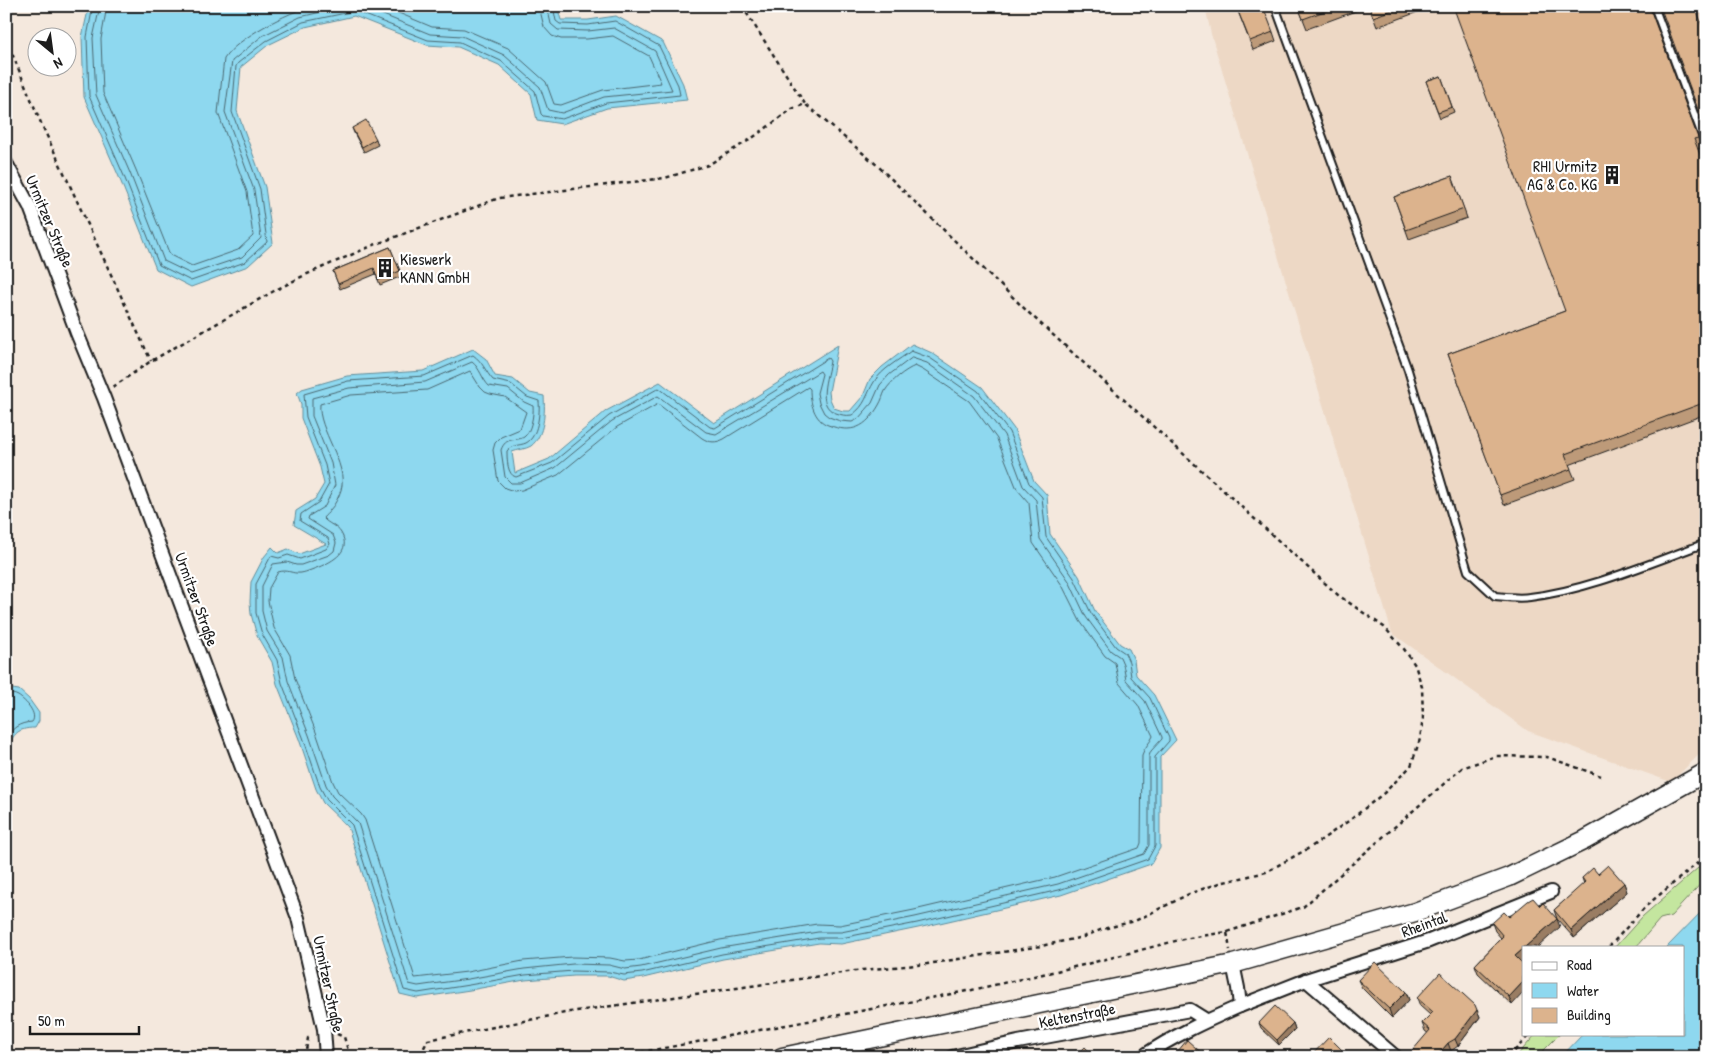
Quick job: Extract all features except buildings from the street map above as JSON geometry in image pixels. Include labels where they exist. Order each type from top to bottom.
[{"type":"street","name":"Urmitzer Straße","points":[[6,163],[30,207],[104,398],[298,918],[324,1028],[326,1057]]},
{"type":"street","points":[[782,1057],[1233,964],[1415,912],[1509,877],[1585,840],[1706,772]]},
{"type":"street","name":"Rheintal","points":[[1142,1057],[1206,1020],[1240,1006],[1306,980],[1429,941],[1551,892]]},
{"type":"street","points":[[1233,964],[1240,1006]]},
{"type":"street","points":[[1306,980],[1396,1057]]},
{"type":"street","name":"Keltenstraße","points":[[952,1057],[1018,1042],[1190,1010],[1206,1020]]},
{"type":"lane","points":[[1275,6],[1408,370],[1468,572],[1495,596],[1528,597],[1573,588],[1706,543]]},
{"type":"lane","points":[[1654,6],[1706,146]]},
{"type":"path","points":[[6,18],[14,6]]},
{"type":"path","points":[[419,1057],[428,1040],[570,1012],[862,970],[927,964],[1040,946],[1083,937],[1103,928],[1136,921],[1191,893],[1220,883],[1266,872],[1311,847],[1384,793],[1411,766],[1420,739],[1423,718],[1422,687],[1415,665],[1404,649],[1384,627],[1330,588],[1030,314],[878,166],[805,104],[742,6]]},
{"type":"path","points":[[6,39],[41,124],[151,361]]},
{"type":"path","points":[[104,398],[116,384],[151,361],[274,290],[374,244],[499,198],[665,178],[708,165],[751,139],[792,109],[805,104]]},
{"type":"path","points":[[617,1057],[972,990],[1083,965],[1183,939],[1226,932],[1304,907],[1462,768],[1496,756],[1547,757],[1601,776]]},
{"type":"path","points":[[1610,946],[1646,906],[1706,856]]},
{"type":"path","points":[[1226,932],[1233,964]]},
{"type":"path","points":[[1509,1057],[1528,1036]]},
{"type":"shaded area","points":[[1205,6],[1706,6],[1706,748],[1671,782],[1528,731],[1392,633],[1211,34]]},
{"type":"green space","points":[[1706,861],[1706,878],[1671,916],[1660,919],[1637,946],[1616,946],[1643,916]]},
{"type":"green space","points":[[1534,1036],[1558,1036],[1537,1057],[1516,1057]]},
{"type":"water","points":[[89,6],[557,6],[561,20],[588,20],[616,16],[663,42],[683,84],[687,100],[607,108],[562,124],[537,120],[531,94],[499,65],[458,47],[427,45],[354,16],[305,27],[268,45],[241,67],[237,111],[265,187],[273,243],[248,266],[191,287],[156,269],[84,97],[82,37]]},
{"type":"water","points":[[912,344],[932,353],[982,387],[1014,429],[1034,481],[1047,495],[1050,534],[1079,576],[1095,611],[1120,644],[1129,649],[1134,660],[1136,675],[1154,695],[1176,740],[1160,757],[1160,848],[1151,864],[1061,895],[841,944],[819,943],[723,959],[624,981],[608,976],[574,976],[525,980],[417,998],[400,994],[348,827],[323,803],[316,789],[277,684],[272,662],[257,636],[251,614],[251,582],[264,557],[272,547],[278,553],[288,549],[299,554],[326,544],[294,525],[296,511],[315,499],[324,484],[320,467],[301,418],[301,404],[297,393],[302,389],[347,376],[423,371],[473,349],[486,359],[495,376],[513,379],[530,393],[544,396],[544,416],[539,436],[531,446],[512,452],[515,473],[549,459],[606,411],[660,382],[714,423],[838,345],[829,392],[830,399],[834,408],[850,411],[863,396],[870,379],[882,367]]},
{"type":"water","points":[[6,688],[19,690],[29,699],[39,713],[39,721],[35,728],[19,731],[6,752]]},
{"type":"water","points":[[1706,907],[1706,1057],[1561,1057],[1581,1036],[1684,1036],[1684,946],[1668,946]]},
{"type":"place","name":"RHI Urmitz AG & Co. KG","points":[[1612,175]]},
{"type":"place","name":"Kieswerk KANN GmbH","points":[[385,268]]}]
